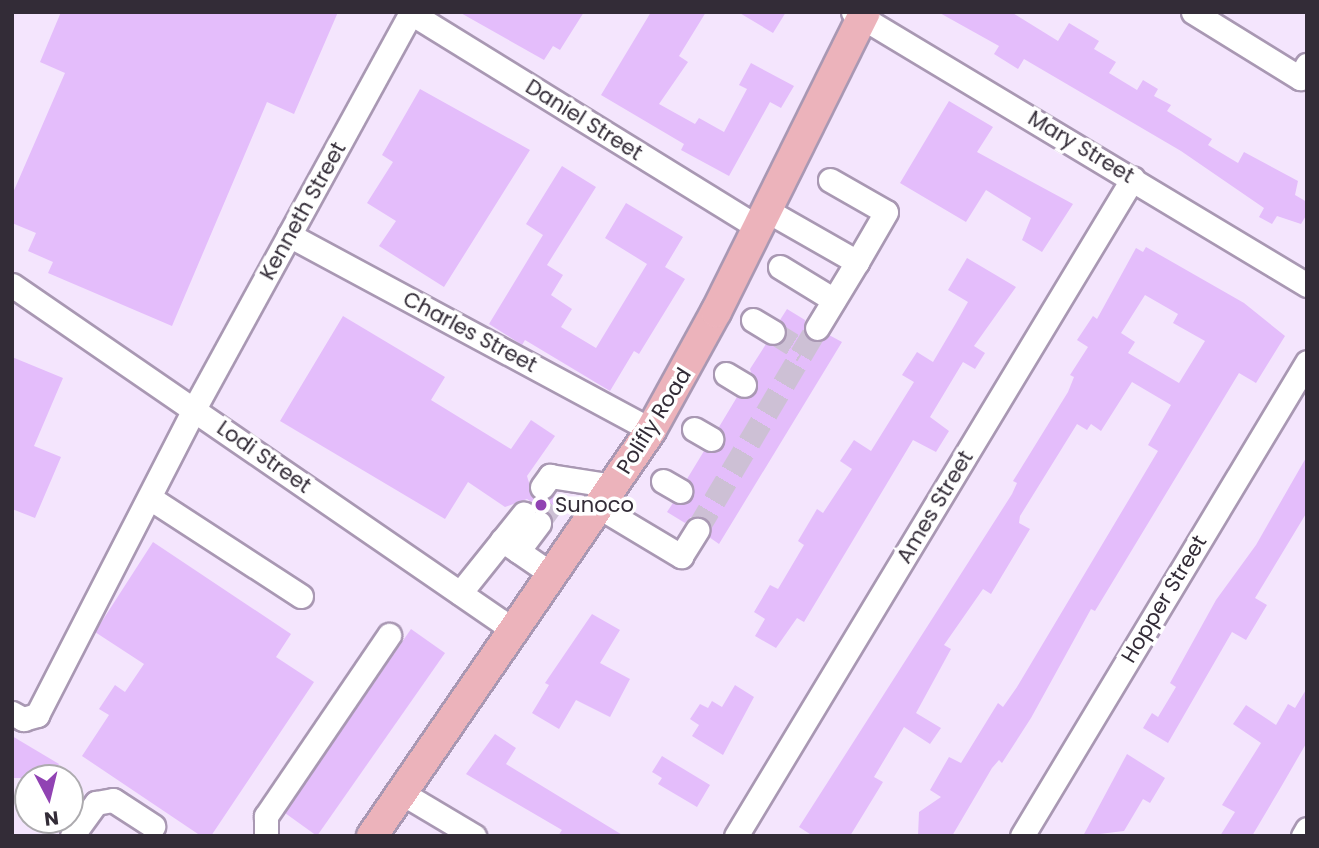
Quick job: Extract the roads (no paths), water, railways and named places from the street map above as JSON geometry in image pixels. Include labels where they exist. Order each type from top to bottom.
[{"type":"main road","name":"Polifly Road","points":[[372,836],[651,430],[762,219],[860,14]]},
{"type":"street","points":[[1193,12],[1300,78],[1307,65]]},
{"type":"street","name":"Daniel Street","points":[[411,13],[762,219],[857,262]]},
{"type":"street","name":"Kenneth Street","points":[[12,713],[23,719],[37,715],[194,409],[411,13]]},
{"type":"street","name":"Mary Street","points":[[860,14],[1307,285]]},
{"type":"street","name":"Ames Street","points":[[736,836],[1133,178]]},
{"type":"street","points":[[817,328],[886,212],[830,180]]},
{"type":"street","name":"Charles Street","points":[[289,235],[651,430]]},
{"type":"street","points":[[780,267],[834,300]]},
{"type":"street","name":"Lodi Street","points":[[12,285],[515,631]]},
{"type":"street","points":[[753,320],[773,332]]},
{"type":"street","name":"Hopper Street","points":[[1022,836],[1307,362]]},
{"type":"street","points":[[557,488],[606,496],[681,556],[697,530]]},
{"type":"street","points":[[150,498],[301,596]]},
{"type":"street","points":[[460,593],[510,545],[532,518]]},
{"type":"street","points":[[510,545],[553,575]]},
{"type":"street","points":[[266,836],[266,816],[389,635]]},
{"type":"street","points":[[402,793],[474,836]]},
{"type":"street","points":[[72,836],[96,803],[113,800],[156,832]]},
{"type":"street","points":[[1303,836],[1307,829]]},
{"type":"tunnel","points":[[697,530],[817,328]]},
{"type":"tunnel","points":[[773,332],[804,351]]},
{"type":"tunnel","points":[[539,523],[557,497]]},
{"type":"place","name":"Sunoco","points":[[541,505]]}]
